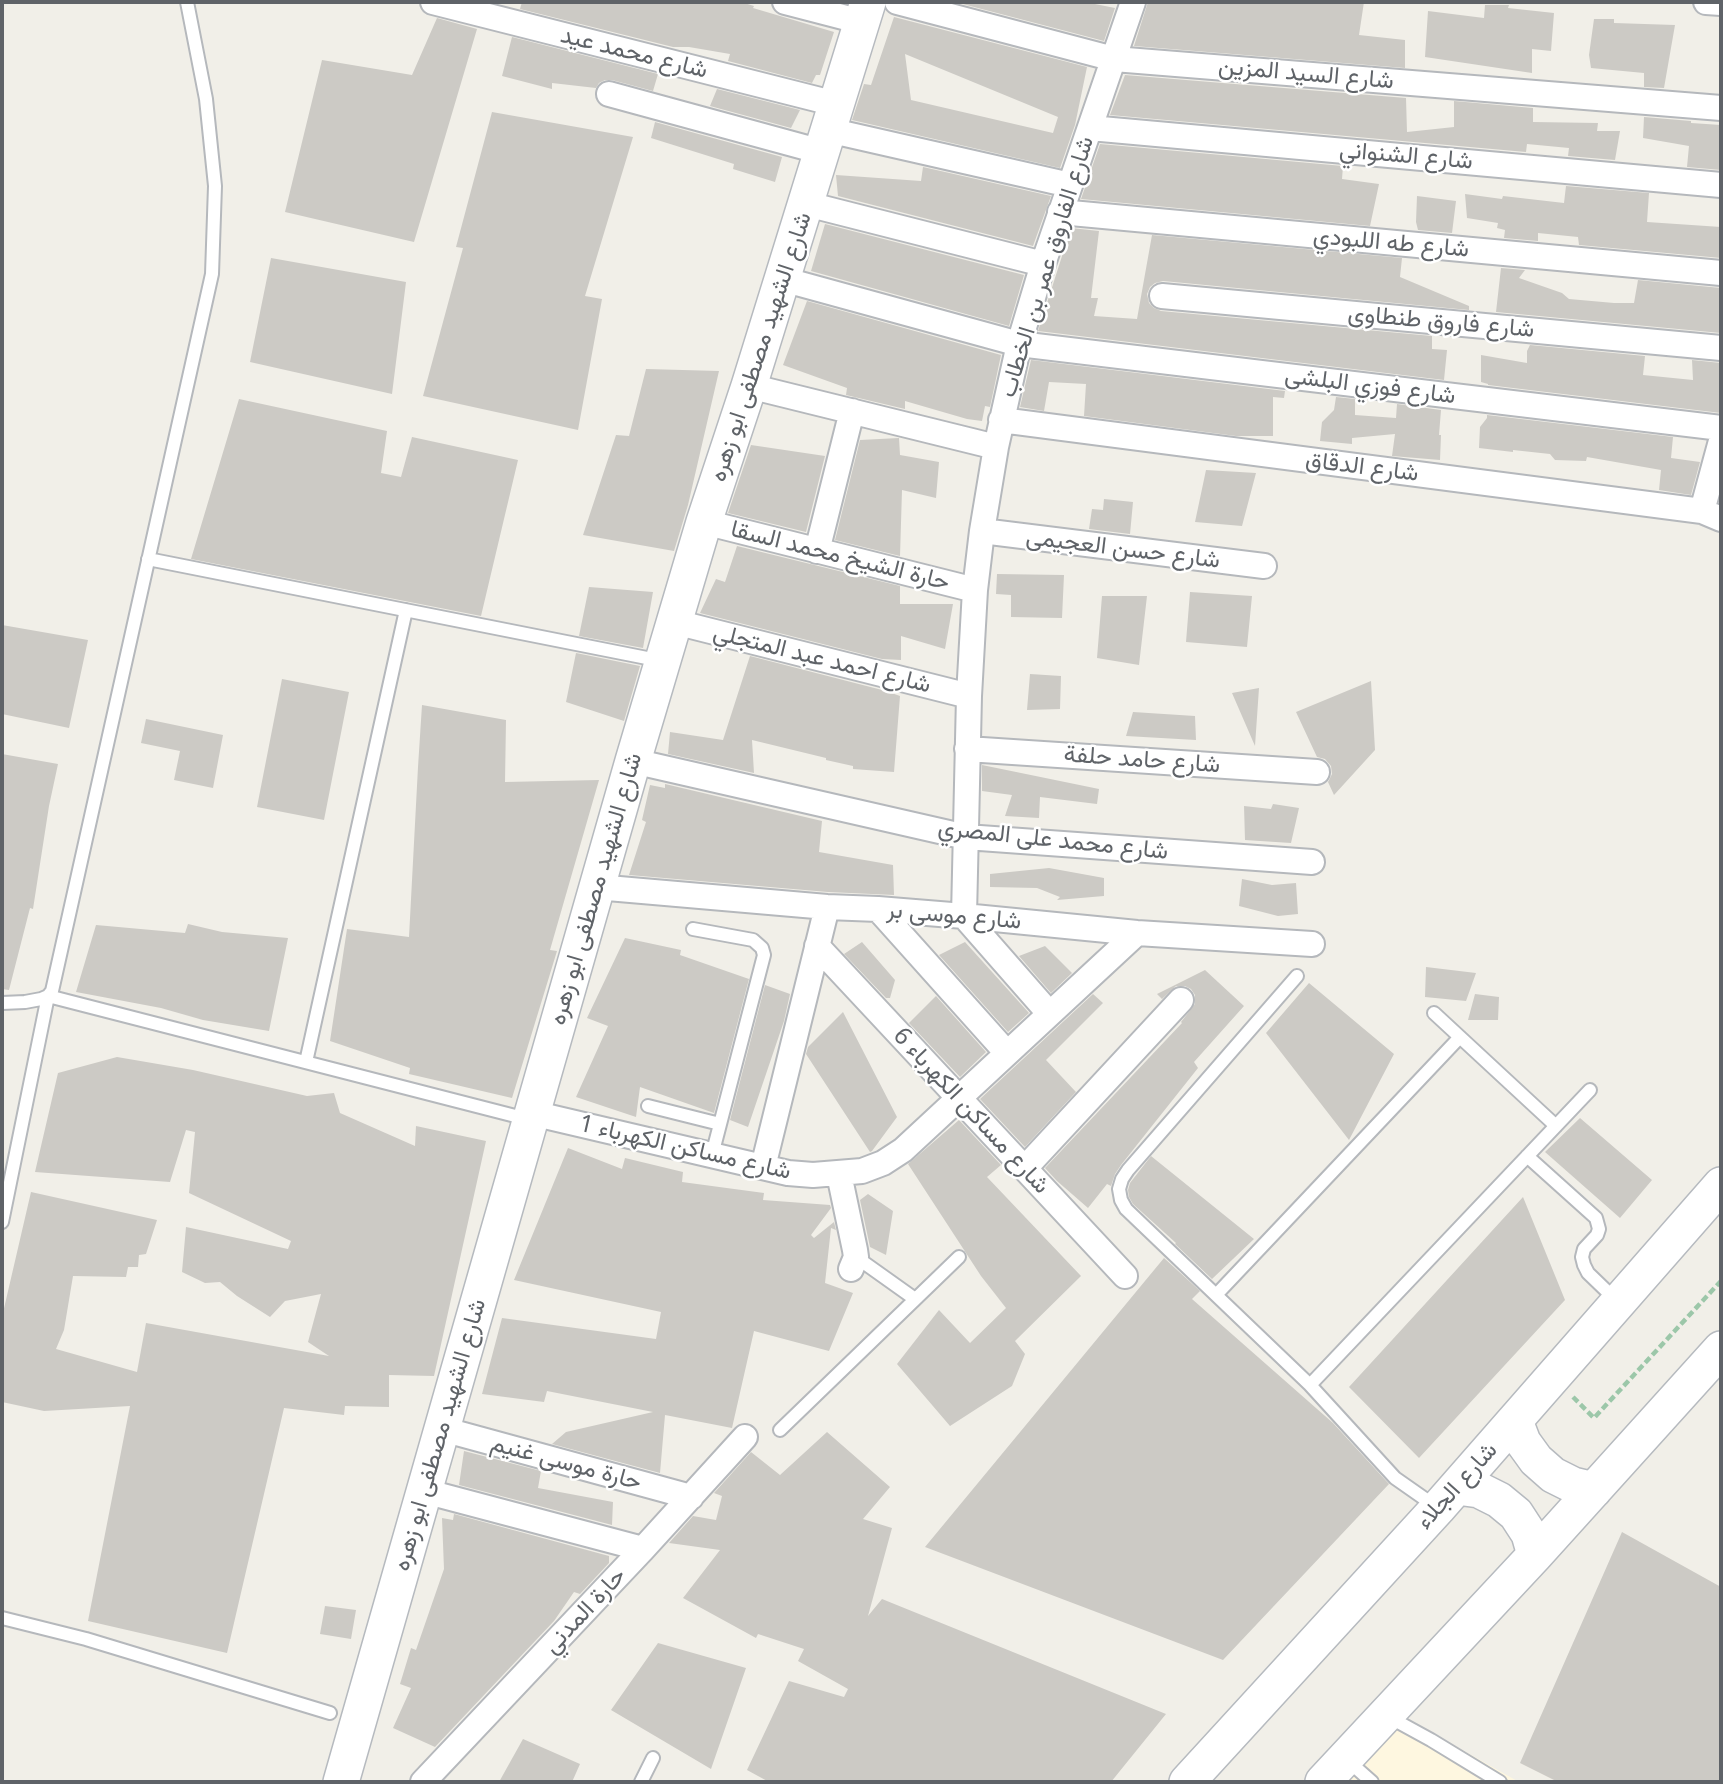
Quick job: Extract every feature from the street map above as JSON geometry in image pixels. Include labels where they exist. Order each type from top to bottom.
[{"type":"street","name":"شارع محمد عيد","points":[[433,2],[829,128]]},
{"type":"street","points":[[785,2],[865,12]]},
{"type":"street","name":"شارع السيد المزين","points":[[897,2],[1114,59],[1721,108]]},
{"type":"street","name":"شارع الفاروق عمر بن الخطاب","points":[[964,916],[967,749],[975,590],[996,447],[1019,344],[1043,264],[1133,2]]},
{"type":"street","points":[[1706,2],[1721,3]]},
{"type":"street","name":"شارع الشهيد مصطفى ابو زهره","points":[[341,1782],[633,761],[865,12]]},
{"type":"street","points":[[609,94],[829,128],[1070,185]]},
{"type":"street","name":"شارع الشنواني","points":[[1090,128],[1721,185]]},
{"type":"street","points":[[807,204],[1043,264]]},
{"type":"street","name":"شارع طه اللبودي","points":[[1060,212],[1721,272]]},
{"type":"street","name":"شارع فوزي البلشى","points":[[782,279],[1019,344],[1721,428]]},
{"type":"street","name":"شارع فاروق طنطاوى","points":[[1161,296],[1721,348]]},
{"type":"street","points":[[749,386],[996,447]]},
{"type":"street","points":[[817,551],[852,411]]},
{"type":"street","name":"شارع الدقاق","points":[[1001,420],[1712,515]]},
{"type":"street","points":[[1712,515],[1721,441]]},
{"type":"street","name":"حارة الشيخ محمد السقا","points":[[705,522],[975,590]]},
{"type":"street","name":"شارع حسن العجيمى","points":[[982,531],[1264,566]]},
{"type":"street","name":"شارع احمد عبد المتجلي","points":[[675,622],[969,696]]},
{"type":"street","name":"شارع حامد حلفة","points":[[967,749],[1317,772]]},
{"type":"street","name":"شارع محمد على المصري","points":[[633,761],[966,837],[1312,862]]},
{"type":"street","name":"شارع موسى بر","points":[[596,887],[964,916],[1137,933],[1312,944]]},
{"type":"street","points":[[763,1167],[827,907]]},
{"type":"street","points":[[878,909],[1007,1053]]},
{"type":"street","points":[[964,916],[1049,1013]]},
{"type":"street","name":"شارع مساكن الكهرباء 1","points":[[531,1116],[788,1173],[813,1175],[862,1171],[883,1163],[903,1150],[1137,933]]},
{"type":"street","name":"شارع مساكن الكهرباء 6","points":[[817,946],[1125,1276]]},
{"type":"street","points":[[1025,1168],[1181,1000]]},
{"type":"street","points":[[839,1174],[853,1263]]},
{"type":"street","name":"شارع الجلاء","points":[[1187,1782],[1516,1421],[1721,1185]]},
{"type":"street","points":[[1334,1770],[1535,1555],[1721,1349]]},
{"type":"street","points":[[1516,1421],[1524,1442],[1536,1460],[1553,1475],[1573,1485],[1594,1490]]},
{"type":"street","name":"حارة موسى غنيم","points":[[442,1429],[691,1497]]},
{"type":"street","name":"حارة المدني","points":[[423,1782],[745,1437]]},
{"type":"street","points":[[1448,1497],[1479,1490],[1499,1500],[1516,1514],[1529,1534],[1535,1555]]},
{"type":"street","points":[[424,1491],[643,1549]]},
{"type":"lane","points":[[2,1222],[48,996],[60,957],[212,274],[215,186],[206,99],[187,2]]},
{"type":"lane","points":[[148,559],[663,661]]},
{"type":"lane","points":[[306,1062],[406,610]]},
{"type":"lane","points":[[693,929],[753,940],[759,943],[764,955],[712,1155]]},
{"type":"lane","points":[[1297,976],[1122,1179],[1119,1189],[1121,1200],[1126,1209],[1310,1385],[1395,1478],[1448,1497]]},
{"type":"lane","points":[[2,1003],[25,1002],[48,996],[531,1116]]},
{"type":"lane","points":[[1434,1013],[1556,1126]]},
{"type":"lane","points":[[1216,1295],[1460,1037]]},
{"type":"lane","points":[[1310,1385],[1590,1090]]},
{"type":"lane","points":[[648,1106],[720,1124]]},
{"type":"lane","points":[[1527,1156],[1596,1218],[1599,1229],[1584,1249],[1584,1265],[1588,1273],[1619,1302]]},
{"type":"lane","points":[[780,1430],[959,1257]]},
{"type":"lane","points":[[853,1263],[915,1299]]},
{"type":"lane","points":[[2,1618],[86,1639],[330,1713]]},
{"type":"lane","points":[[1386,1715],[1500,1782]]},
{"type":"lane","points":[[641,1782],[653,1758]]},
{"type":"lane","points":[[1334,1770],[1372,1782]]},
{"type":"path","points":[[1553,1378],[1594,1418],[1721,1281]]},
{"type":"shaded area","points":[[1388,1708],[1519,1782],[1319,1782]]},
{"type":"building","points":[[522,2],[741,2],[834,32],[820,75],[816,75],[812,83],[728,61],[730,54],[673,47],[520,9]]},
{"type":"building","points":[[955,2],[1085,2],[1115,8],[1104,41]]},
{"type":"building","points":[[1148,2],[1364,2],[1359,35],[1405,40],[1405,68],[1134,46]]},
{"type":"building","points":[[1485,5],[1509,5],[1508,8],[1554,13],[1551,51],[1532,49],[1532,73],[1425,57],[1428,11],[1484,18]]},
{"type":"building","points":[[894,17],[1087,67],[1075,125],[1060,168],[852,120],[864,84],[871,85]],"holes":[[[905,54],[1058,117],[1053,133],[911,100]]]},
{"type":"building","points":[[437,18],[477,29],[414,242],[285,212],[322,60],[412,75]]},
{"type":"building","points":[[1594,19],[1614,19],[1614,23],[1675,25],[1664,88],[1644,87],[1644,73],[1591,68],[1589,55]]},
{"type":"building","points":[[512,37],[658,74],[653,91],[612,80],[599,83],[596,88],[552,83],[552,89],[502,76]]},
{"type":"building","points":[[1125,75],[1406,98],[1407,132],[1454,127],[1454,101],[1533,108],[1533,122],[1598,123],[1597,131],[1620,131],[1615,160],[1568,156],[1569,148],[1527,144],[1526,152],[1110,115]]},
{"type":"building","points":[[717,89],[800,110],[791,128],[710,106]]},
{"type":"building","points":[[492,112],[633,137],[585,296],[602,299],[578,430],[423,396],[463,248],[456,247]]},
{"type":"building","points":[[1644,117],[1721,125],[1721,170],[1687,167],[1689,146],[1643,138]]},
{"type":"building","points":[[655,122],[782,157],[775,182],[733,169],[734,164],[651,138]]},
{"type":"building","points":[[1100,144],[1343,166],[1342,179],[1379,184],[1370,226],[1081,199]]},
{"type":"building","points":[[923,167],[1051,196],[1033,246],[838,196],[836,175],[921,181]]},
{"type":"building","points":[[1566,186],[1649,193],[1647,222],[1721,227],[1721,258],[1579,245],[1578,237],[1538,233],[1538,241],[1504,238],[1505,230],[1497,228],[1498,223],[1467,218],[1465,194],[1564,203]]},
{"type":"building","points":[[1417,196],[1456,201],[1452,233],[1418,230]]},
{"type":"building","points":[[825,224],[1024,275],[1009,326],[811,271]]},
{"type":"building","points":[[1071,228],[1099,231],[1091,298],[1098,298],[1094,316],[1137,319],[1152,235],[1402,258],[1400,277],[1469,306],[1469,310],[1163,281],[1150,287],[1147,294],[1149,303],[1161,311],[1432,336],[1432,349],[1447,350],[1444,380],[1038,331]]},
{"type":"building","points":[[271,258],[406,282],[392,394],[250,362]]},
{"type":"building","points":[[1501,268],[1525,270],[1519,278],[1562,293],[1569,299],[1634,303],[1638,280],[1721,288],[1721,333],[1496,312]]},
{"type":"building","points":[[807,301],[1001,355],[990,407],[985,406],[982,421],[905,401],[905,409],[846,395],[847,388],[783,365]]},
{"type":"building","points":[[1530,345],[1645,356],[1643,375],[1693,380],[1692,360],[1721,363],[1721,413],[1481,382],[1481,355],[1527,363]]},
{"type":"building","points":[[1031,360],[1285,391],[1284,398],[1273,397],[1273,436],[1236,436],[1084,416],[1086,384],[1049,382],[1044,411],[1020,407]]},
{"type":"building","points":[[646,369],[719,371],[688,505],[674,551],[583,535],[616,435],[629,436]]},
{"type":"building","points":[[1336,397],[1355,399],[1355,415],[1396,418],[1397,404],[1441,410],[1440,460],[1392,456],[1395,434],[1352,438],[1352,444],[1320,441],[1322,422],[1334,410]]},
{"type":"building","points":[[239,399],[387,431],[381,473],[401,477],[412,437],[518,460],[481,616],[191,559]]},
{"type":"building","points":[[1487,415],[1673,437],[1671,458],[1700,462],[1691,495],[1659,490],[1661,470],[1587,457],[1586,461],[1555,460],[1550,454],[1479,448],[1480,427]]},
{"type":"building","points":[[899,438],[900,455],[939,462],[936,498],[902,490],[900,556],[835,540],[860,440]]},
{"type":"building","points":[[751,445],[825,456],[806,532],[728,513]]},
{"type":"building","points":[[1206,470],[1256,473],[1242,526],[1195,522]]},
{"type":"building","points":[[1104,499],[1133,502],[1130,534],[1089,529],[1092,509],[1103,510]]},
{"type":"building","points":[[737,546],[900,586],[900,604],[953,604],[945,649],[901,636],[901,660],[882,659],[700,613],[716,579],[725,582]]},
{"type":"building","points":[[997,574],[1064,575],[1062,618],[1011,617],[1011,595],[996,594]]},
{"type":"building","points":[[589,587],[653,592],[643,648],[579,636]]},
{"type":"building","points":[[1190,592],[1252,596],[1247,647],[1186,642]]},
{"type":"building","points":[[1102,596],[1147,596],[1139,665],[1097,658]]},
{"type":"building","points":[[2,625],[88,640],[69,728],[2,714]]},
{"type":"building","points":[[576,653],[640,666],[624,721],[566,702]]},
{"type":"building","points":[[750,656],[900,696],[894,772],[853,769],[853,766],[826,758],[752,740],[754,773],[668,754],[670,732],[723,740]]},
{"type":"building","points":[[1030,674],[1061,676],[1060,709],[1027,710]]},
{"type":"building","points":[[282,679],[349,692],[324,820],[257,807]]},
{"type":"building","points":[[1371,681],[1375,750],[1334,795],[1328,782],[1332,774],[1331,766],[1325,759],[1317,757],[1296,712]]},
{"type":"building","points":[[1259,688],[1255,746],[1232,693]]},
{"type":"building","points":[[422,705],[506,720],[505,782],[599,780],[550,950],[557,951],[512,1098],[409,1074],[410,1068],[330,1041],[347,929],[409,937]]},
{"type":"building","points":[[1133,712],[1195,716],[1196,740],[1126,736]]},
{"type":"building","points":[[146,719],[223,735],[213,788],[174,780],[180,751],[141,743]]},
{"type":"building","points":[[2,754],[58,764],[33,909],[30,908],[9,990],[2,989]]},
{"type":"building","points":[[982,765],[1099,789],[1097,804],[1040,797],[1039,818],[1005,816],[1012,795],[982,791]]},
{"type":"building","points":[[665,784],[822,821],[819,852],[893,865],[894,895],[629,875],[646,822],[642,820],[650,785],[665,788]]},
{"type":"building","points":[[1273,804],[1299,808],[1291,843],[1245,840],[1244,806],[1271,809]]},
{"type":"building","points":[[1049,868],[1104,878],[1104,896],[1057,900],[1060,897],[1037,888],[990,887],[990,874]]},
{"type":"building","points":[[1242,879],[1272,885],[1296,883],[1298,914],[1278,916],[1239,906]]},
{"type":"building","points":[[188,924],[222,932],[288,938],[269,1031],[203,1020],[161,1008],[76,992],[96,925],[185,933]]},
{"type":"building","points":[[625,938],[681,950],[680,955],[749,979],[714,1113],[640,1087],[636,1117],[576,1097],[608,1026],[587,1018]]},
{"type":"building","points":[[862,942],[895,980],[890,998],[886,998],[844,954]]},
{"type":"building","points":[[965,942],[1029,1013],[1008,1032],[939,955]]},
{"type":"building","points":[[1045,946],[1072,973],[1051,993],[1019,956]]},
{"type":"building","points":[[1426,967],[1476,973],[1466,1001],[1425,997]]},
{"type":"building","points":[[1205,970],[1244,1006],[1194,1062],[1198,1068],[1121,1165],[1111,1186],[1107,1184],[1088,1208],[1045,1168],[1182,1023],[1195,1004],[1195,995],[1185,986],[1176,986],[1162,999],[1157,994]]},
{"type":"building","points":[[1309,983],[1394,1054],[1349,1140],[1266,1033]]},
{"type":"building","points":[[765,985],[790,994],[784,1021],[748,1127],[730,1120]]},
{"type":"building","points":[[1093,994],[1103,1003],[1046,1060],[1076,1092],[1025,1147],[980,1099]]},
{"type":"building","points":[[1475,994],[1499,997],[1498,1020],[1468,1020]]},
{"type":"building","points":[[936,996],[986,1052],[960,1077],[909,1023]]},
{"type":"building","points":[[843,1012],[897,1117],[870,1152],[806,1054],[808,1047]]},
{"type":"building","points":[[117,1057],[193,1070],[307,1096],[334,1093],[340,1113],[415,1146],[416,1126],[486,1141],[434,1376],[389,1375],[389,1407],[345,1406],[344,1415],[284,1408],[227,1653],[88,1621],[130,1406],[44,1411],[2,1402],[2,1317],[31,1192],[157,1220],[146,1254],[139,1255],[138,1267],[128,1267],[126,1277],[73,1276],[64,1330],[56,1349],[137,1372],[146,1323],[329,1356],[308,1342],[321,1294],[285,1301],[270,1317],[220,1282],[205,1283],[182,1272],[186,1227],[288,1249],[291,1241],[189,1193],[195,1132],[186,1130],[170,1182],[35,1172],[58,1073]]},
{"type":"building","points":[[1580,1118],[1652,1180],[1620,1218],[1545,1152]]},
{"type":"building","points":[[959,1120],[1001,1165],[987,1177],[1081,1276],[1015,1341],[1025,1354],[1012,1386],[950,1426],[897,1364],[939,1310],[970,1343],[1006,1308],[981,1276],[908,1164]]},
{"type":"building","points":[[568,1148],[622,1169],[625,1158],[683,1172],[682,1182],[764,1193],[763,1200],[830,1205],[831,1208],[811,1235],[814,1238],[834,1222],[836,1230],[831,1228],[825,1283],[853,1293],[829,1351],[754,1331],[732,1428],[665,1415],[660,1473],[552,1444],[566,1432],[653,1412],[547,1391],[544,1402],[482,1394],[502,1318],[656,1339],[661,1312],[514,1280]]},
{"type":"building","points":[[1151,1156],[1254,1239],[1212,1279],[1133,1204],[1129,1197],[1130,1183]]},
{"type":"building","points":[[868,1194],[893,1211],[886,1255],[870,1247],[860,1200]]},
{"type":"building","points":[[1523,1197],[1565,1300],[1419,1458],[1349,1387]]},
{"type":"building","points":[[1164,1258],[1200,1291],[1192,1299],[1333,1423],[1389,1484],[1223,1660],[925,1547]]},
{"type":"building","points":[[827,1432],[890,1487],[863,1519],[892,1528],[868,1616],[882,1599],[1166,1714],[1111,1782],[769,1782],[747,1770],[789,1681],[844,1697],[848,1689],[798,1661],[804,1649],[758,1634],[756,1638],[683,1598],[720,1550],[669,1543],[693,1516],[716,1520],[722,1496],[714,1493],[751,1452],[780,1475]]},
{"type":"building","points":[[464,1451],[541,1471],[538,1488],[613,1502],[612,1525],[459,1485]]},
{"type":"building","points":[[454,1514],[609,1556],[609,1563],[580,1594],[574,1592],[554,1621],[435,1747],[393,1728],[411,1688],[400,1684],[411,1648],[416,1650],[444,1569],[442,1518],[453,1520]]},
{"type":"building","points":[[1622,1532],[1721,1587],[1721,1782],[1558,1782],[1520,1763]]},
{"type":"building","points":[[325,1606],[356,1610],[351,1639],[320,1634]]},
{"type":"building","points":[[658,1643],[746,1668],[711,1769],[611,1710]]},
{"type":"building","points":[[523,1739],[580,1764],[572,1782],[499,1782]]}]
